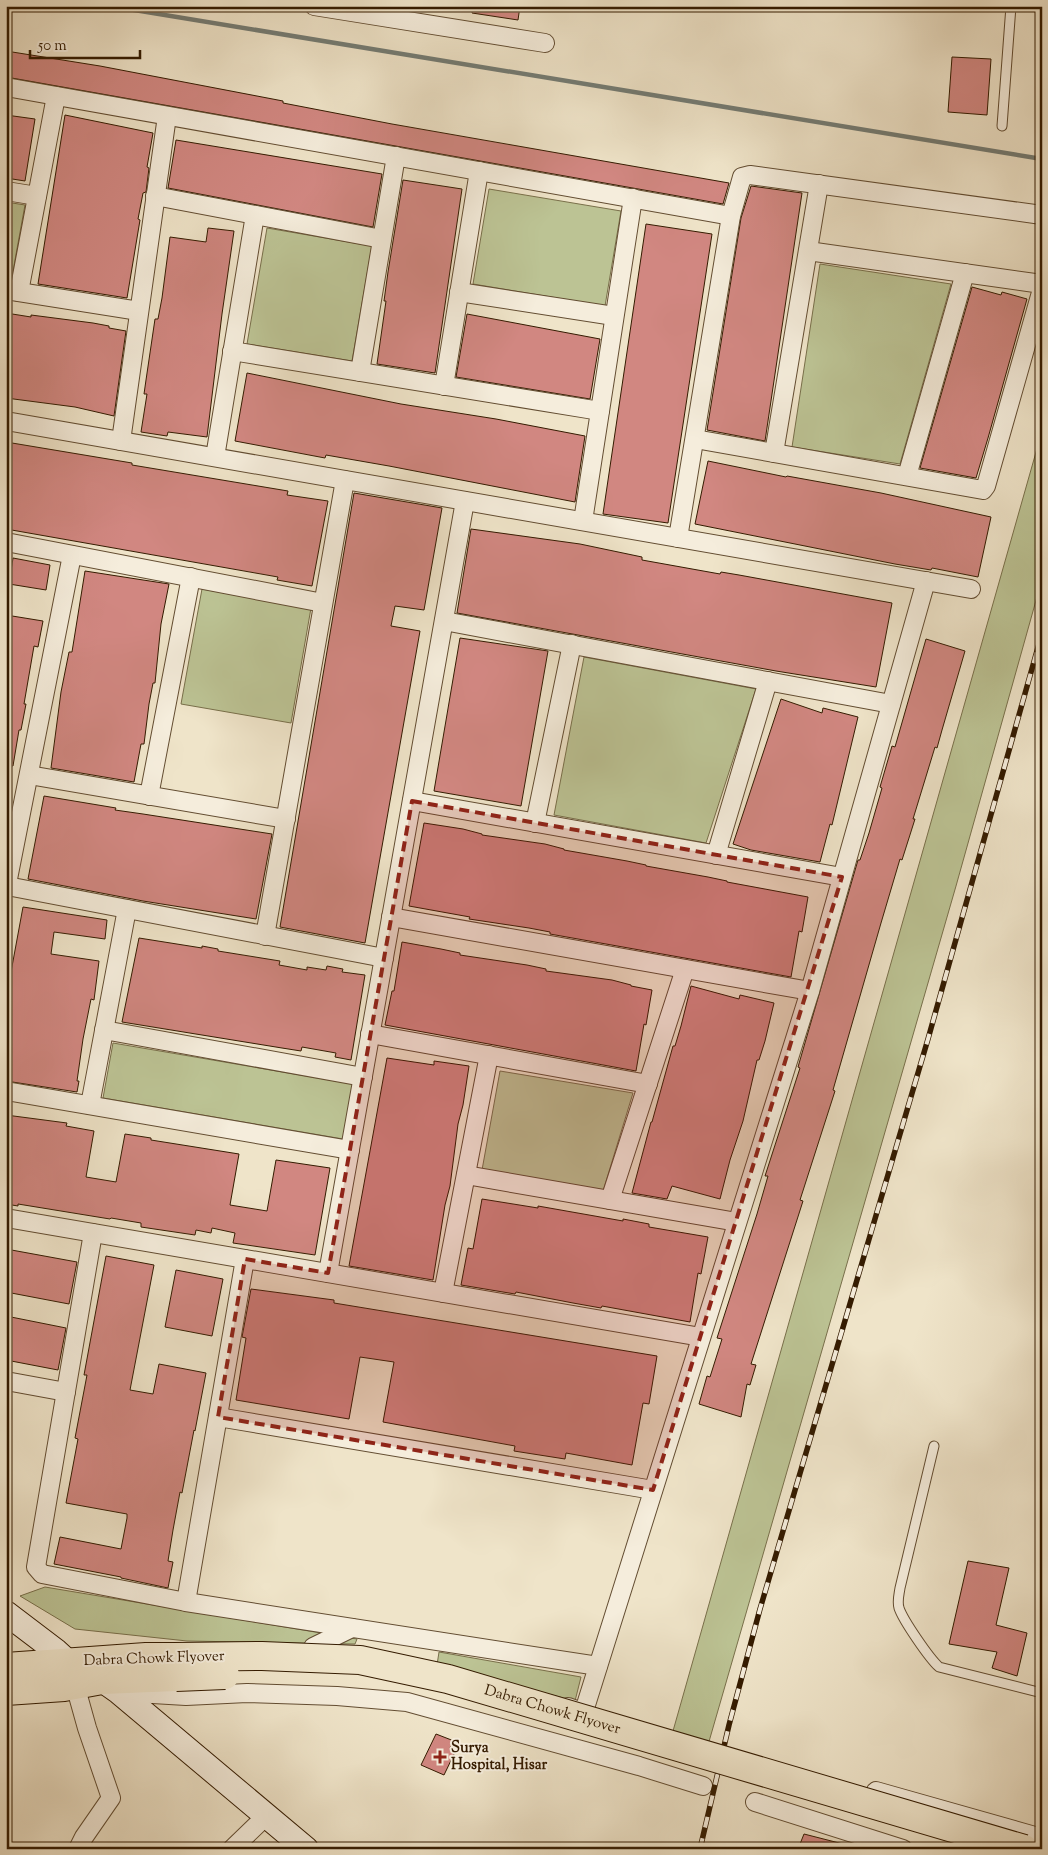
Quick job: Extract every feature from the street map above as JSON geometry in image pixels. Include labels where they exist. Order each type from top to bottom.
[{"type":"main road","name":"Dabra Chowk Flyover","points":[[66,1666],[111,1686],[175,1667],[262,1656],[360,1660],[448,1679],[1024,1849]]},
{"type":"main road","points":[[6,1667],[66,1666]]},
{"type":"main road","points":[[6,1691],[66,1666]]},
{"type":"main road","name":"Dabra Chowk Flyover","points":[[66,1666],[175,1667],[261,1673],[329,1674],[407,1684],[445,1693],[967,1849]]},
{"type":"street","points":[[314,6],[545,43]]},
{"type":"street","points":[[6,88],[731,216]]},
{"type":"street","points":[[56,96],[37,196],[12,291],[139,311]]},
{"type":"street","points":[[121,441],[167,116]]},
{"type":"street","points":[[360,372],[396,156]]},
{"type":"street","points":[[444,386],[479,171]]},
{"type":"street","points":[[678,538],[731,216],[742,177],[750,174],[1042,215]]},
{"type":"street","points":[[774,453],[819,184]]},
{"type":"street","points":[[6,191],[37,196]]},
{"type":"street","points":[[155,196],[382,239]]},
{"type":"street","points":[[583,521],[633,198]]},
{"type":"street","points":[[215,457],[255,215]]},
{"type":"street","points":[[808,251],[1042,284]]},
{"type":"street","points":[[907,476],[965,273]]},
{"type":"street","points":[[694,439],[983,490],[986,486],[1042,289]]},
{"type":"street","points":[[459,292],[614,316]]},
{"type":"street","points":[[232,351],[600,411]]},
{"type":"street","points":[[6,421],[971,589]]},
{"type":"street","points":[[265,936],[345,480]]},
{"type":"street","points":[[328,1273],[465,501]]},
{"type":"street","points":[[6,542],[323,603]]},
{"type":"street","points":[[72,555],[6,887],[384,958]]},
{"type":"street","points":[[149,796],[191,577]]},
{"type":"street","points":[[66,1666],[163,1646],[196,1648],[261,1643],[313,1647],[349,1650],[418,1661],[579,1711],[585,1708],[810,991],[926,581]]},
{"type":"street","points":[[444,620],[891,704]]},
{"type":"street","points":[[535,823],[572,644]]},
{"type":"street","points":[[716,854],[768,681]]},
{"type":"street","points":[[29,775],[286,820]]},
{"type":"street","points":[[412,802],[842,877]]},
{"type":"street","points":[[90,1105],[127,909]]},
{"type":"street","points":[[391,917],[810,991]]},
{"type":"street","points":[[610,1200],[684,969]]},
{"type":"street","points":[[104,1030],[363,1077]]},
{"type":"street","points":[[370,1034],[648,1084]]},
{"type":"street","points":[[443,1293],[490,1056]]},
{"type":"street","points":[[6,1091],[350,1150]]},
{"type":"street","points":[[466,1175],[737,1222]]},
{"type":"street","points":[[6,1218],[701,1337]]},
{"type":"street","points":[[93,1233],[36,1566],[37,1570],[42,1574],[186,1602],[598,1666]]},
{"type":"street","points":[[186,1602],[245,1259]]},
{"type":"street","points":[[6,1382],[66,1392]]},
{"type":"street","points":[[218,1417],[653,1490]]},
{"type":"street","points":[[6,1614],[66,1666],[111,1798],[78,1849]]},
{"type":"street","points":[[313,1647],[352,1628]]},
{"type":"street","points":[[111,1686],[186,1696],[247,1693],[407,1702],[703,1786]]},
{"type":"street","points":[[111,1686],[306,1849]]},
{"type":"street","points":[[770,1761],[1042,1838]]},
{"type":"street","points":[[755,1802],[903,1849]]},
{"type":"street","points":[[232,1849],[267,1815]]},
{"type":"lane","points":[[1002,126],[1012,6]]},
{"type":"lane","points":[[934,1446],[900,1588],[898,1600],[900,1610],[928,1656],[939,1667],[1042,1693]]},
{"type":"highlighted area","points":[[412,801],[842,877],[653,1490],[218,1417],[245,1259],[328,1273]]},
{"type":"green space","points":[[489,189],[621,211],[605,306],[473,284]]},
{"type":"green space","points":[[6,202],[25,205],[11,282],[6,281]]},
{"type":"green space","points":[[267,228],[372,246],[352,361],[247,344]]},
{"type":"green space","points":[[820,264],[951,284],[900,464],[792,447]]},
{"type":"green space","points":[[1042,431],[1042,579],[956,886],[708,1745],[673,1731]]},
{"type":"green space","points":[[202,589],[311,608],[291,723],[181,704]]},
{"type":"green space","points":[[584,657],[756,689],[706,843],[554,815]]},
{"type":"green space","points":[[113,1043],[353,1084],[343,1139],[103,1098]]},
{"type":"green space","points":[[500,1071],[633,1093],[603,1191],[482,1170]]},
{"type":"green space","points":[[45,1587],[357,1639],[355,1644],[187,1641],[75,1629],[20,1596]]},
{"type":"green space","points":[[439,1652],[581,1677],[575,1701],[437,1665]]},
{"type":"building","points":[[473,6],[520,6],[518,20],[472,13]]},
{"type":"building","points":[[6,51],[100,66],[392,124],[729,183],[723,204],[6,77]]},
{"type":"building","points":[[952,57],[991,59],[987,115],[948,112]]},
{"type":"building","points":[[6,115],[35,119],[25,181],[6,178]]},
{"type":"building","points":[[65,115],[153,133],[147,167],[149,168],[146,192],[143,193],[138,219],[140,220],[127,298],[38,284]]},
{"type":"building","points":[[176,140],[382,174],[373,227],[168,188]]},
{"type":"building","points":[[403,180],[462,189],[435,373],[377,364],[388,272]]},
{"type":"building","points":[[751,186],[802,193],[765,441],[707,430],[741,218]]},
{"type":"building","points":[[646,224],[712,234],[668,523],[603,514]]},
{"type":"building","points":[[208,228],[234,231],[207,437],[168,432],[167,436],[141,432],[147,394],[144,394],[155,319],[158,319],[162,298],[170,237],[206,242]]},
{"type":"building","points":[[972,287],[1001,295],[1002,292],[1027,299],[976,478],[920,468]]},
{"type":"building","points":[[6,313],[93,323],[126,331],[114,416],[75,407],[6,398]]},
{"type":"building","points":[[467,314],[600,339],[590,399],[456,377]]},
{"type":"building","points":[[247,373],[401,404],[585,436],[575,502],[389,466],[326,455],[325,458],[235,441]]},
{"type":"building","points":[[6,442],[288,491],[287,495],[328,501],[312,586],[277,580],[278,577],[6,529]]},
{"type":"building","points":[[708,461],[786,477],[881,493],[991,517],[978,577],[932,568],[931,570],[895,564],[695,524]]},
{"type":"building","points":[[354,493],[442,508],[424,610],[395,606],[391,626],[420,631],[365,943],[280,927]]},
{"type":"building","points":[[471,529],[580,544],[642,557],[642,560],[720,574],[721,572],[739,575],[892,603],[876,687],[776,671],[457,613]]},
{"type":"building","points":[[13,558],[50,565],[46,590],[9,584]]},
{"type":"building","points":[[85,571],[169,584],[161,624],[155,683],[153,683],[144,744],[141,744],[134,782],[51,768],[61,692],[69,652],[72,652]]},
{"type":"building","points":[[6,615],[43,621],[38,647],[34,646],[24,704],[26,704],[21,730],[19,730],[13,766],[6,765]]},
{"type":"building","points":[[460,638],[548,651],[521,806],[434,791]]},
{"type":"building","points":[[926,639],[965,651],[937,748],[935,747],[913,819],[915,819],[902,860],[900,859],[881,923],[833,1090],[835,1091],[800,1200],[803,1201],[751,1364],[756,1365],[750,1385],[747,1384],[741,1417],[699,1404],[707,1376],[710,1377],[722,1339],[717,1338],[757,1214],[768,1176],[765,1176],[800,1068],[798,1067],[858,860],[860,860],[869,833],[892,746],[895,747]]},
{"type":"building","points":[[781,699],[822,713],[823,708],[858,717],[832,825],[830,824],[820,862],[751,850],[733,844]]},
{"type":"building","points":[[44,796],[116,808],[115,810],[272,834],[256,919],[143,901],[28,879]]},
{"type":"building","points":[[424,823],[463,829],[482,835],[545,844],[564,850],[808,897],[802,932],[799,931],[791,977],[550,934],[550,932],[529,928],[469,919],[470,917],[409,906]]},
{"type":"building","points":[[23,907],[107,920],[105,939],[54,932],[51,954],[99,961],[94,1000],[91,999],[83,1039],[77,1092],[6,1081],[6,999]]},
{"type":"building","points":[[139,938],[218,949],[218,951],[280,961],[279,965],[307,970],[307,967],[326,970],[327,966],[343,969],[342,972],[365,975],[351,1060],[335,1057],[336,1053],[302,1047],[301,1051],[122,1022]]},
{"type":"building","points":[[402,942],[460,953],[460,955],[527,965],[546,969],[546,971],[612,980],[652,990],[636,1071],[385,1025],[392,991],[394,991]]},
{"type":"building","points":[[691,986],[739,999],[740,995],[774,1003],[765,1041],[759,1060],[757,1060],[743,1121],[720,1199],[672,1186],[667,1199],[632,1193],[673,1046],[675,1046],[681,1026]]},
{"type":"building","points":[[387,1058],[434,1065],[434,1061],[469,1066],[433,1280],[349,1266]]},
{"type":"building","points":[[6,1115],[67,1123],[66,1126],[94,1131],[86,1177],[116,1182],[125,1134],[239,1154],[230,1205],[267,1211],[276,1160],[330,1168],[315,1255],[233,1243],[235,1233],[212,1228],[211,1233],[196,1230],[195,1235],[141,1227],[141,1223],[111,1218],[18,1204],[18,1206],[6,1204]]},
{"type":"building","points":[[482,1199],[538,1208],[538,1206],[623,1221],[623,1219],[649,1224],[649,1227],[708,1237],[701,1274],[698,1273],[690,1322],[516,1292],[515,1294],[461,1285],[468,1248],[473,1249]]},
{"type":"building","points":[[6,1249],[77,1262],[69,1304],[6,1292]]},
{"type":"building","points":[[106,1256],[154,1265],[130,1390],[153,1394],[159,1364],[206,1373],[173,1530],[168,1561],[173,1562],[168,1588],[54,1564],[60,1537],[121,1549],[127,1518],[127,1514],[66,1503],[78,1439],[75,1438],[87,1375],[84,1375]]},
{"type":"building","points":[[176,1270],[223,1279],[212,1336],[165,1327]]},
{"type":"building","points":[[251,1289],[334,1300],[334,1303],[657,1356],[649,1404],[643,1403],[632,1465],[566,1453],[565,1459],[514,1451],[515,1446],[383,1422],[394,1362],[360,1357],[349,1419],[236,1400],[246,1338],[242,1337]]},
{"type":"building","points":[[6,1316],[66,1328],[58,1370],[6,1360]]},
{"type":"building","points":[[968,1561],[1009,1568],[996,1625],[1027,1633],[1017,1676],[992,1668],[997,1652],[949,1644]]},
{"type":"building","points":[[436,1734],[454,1741],[450,1748],[456,1750],[444,1775],[421,1765]]},
{"type":"building","points":[[804,1834],[847,1845],[847,1849],[798,1849]]},
{"type":"waterway","points":[[110,6],[1042,159]]},
{"type":"railway","points":[[700,1849],[729,1725],[760,1609],[928,1039],[1042,633]]},
{"type":"place","name":"Surya Hospital, Hisar","points":[[440,1757]]}]
